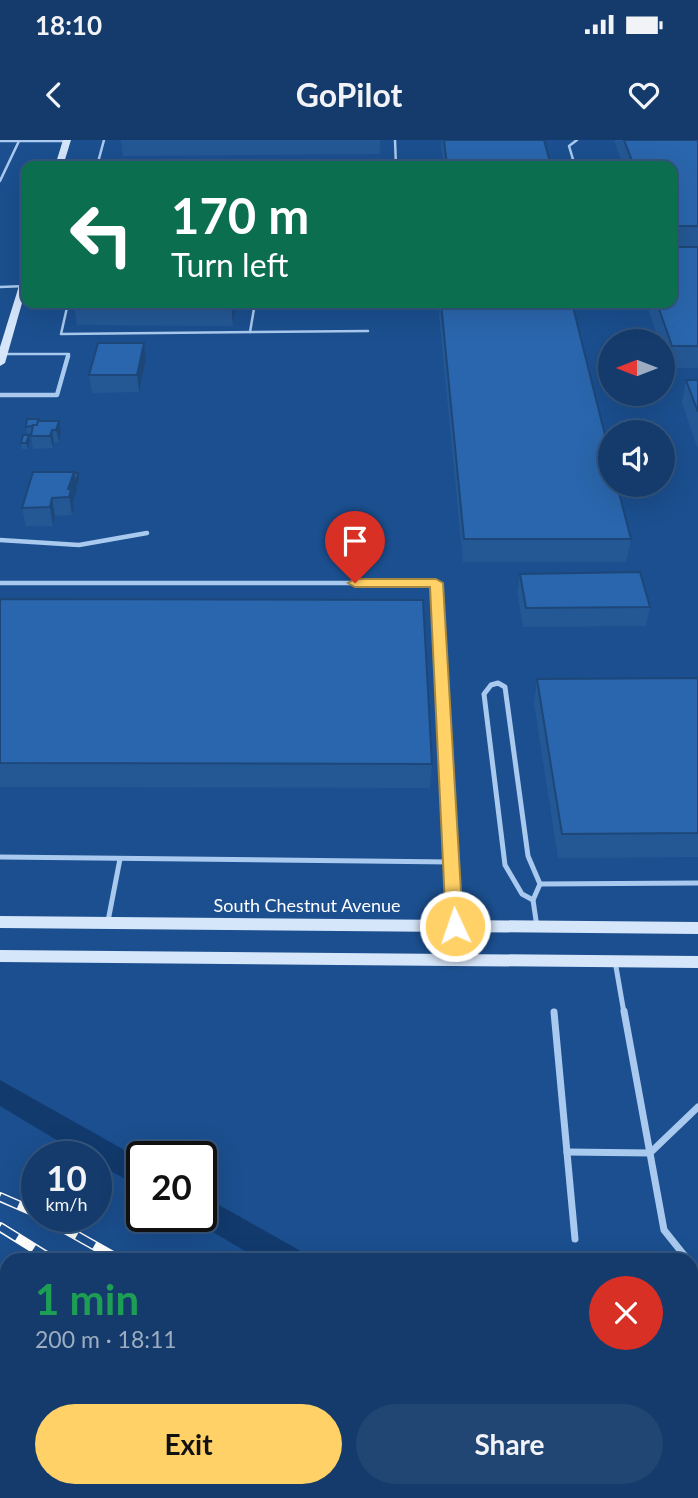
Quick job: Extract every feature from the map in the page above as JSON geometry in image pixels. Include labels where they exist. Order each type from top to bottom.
[{"type":"main road","points":[[61,161],[67,140]]},
{"type":"main road","points":[[1,358],[21,298]]},
{"type":"main road","name":"South Chestnut Avenue","points":[[0,922],[698,928]]},
{"type":"main road","points":[[0,956],[698,962]]},
{"type":"lane","points":[[0,141],[67,140]]},
{"type":"lane","points":[[98,161],[104,140]]},
{"type":"lane","points":[[395,140],[396,161]]},
{"type":"lane","points":[[574,161],[569,146],[577,140]]},
{"type":"lane","points":[[0,181],[19,141]]},
{"type":"lane","points":[[0,287],[21,286]]},
{"type":"lane","points":[[67,308],[61,334],[368,331]]},
{"type":"lane","points":[[250,331],[254,308]]},
{"type":"lane","points":[[0,395],[57,395],[69,354],[1,358]]},
{"type":"lane","points":[[0,540],[79,545],[147,533]]},
{"type":"lane","points":[[0,583],[436,583],[455,926]]},
{"type":"lane","points":[[533,900],[522,894],[505,865],[484,694],[491,685],[498,683],[505,687],[528,856],[540,884],[533,900],[537,927]]},
{"type":"lane","points":[[0,857],[452,862]]},
{"type":"lane","points":[[107,923],[120,859]]},
{"type":"lane","points":[[540,884],[698,883]]},
{"type":"lane","points":[[615,961],[664,1230],[682,1253]]},
{"type":"lane","points":[[554,1012],[575,1239]]},
{"type":"lane","points":[[567,1152],[650,1153],[698,1107]]},
{"type":"building","points":[[444,140],[544,140],[550,161],[446,161]]},
{"type":"building","points":[[624,140],[698,140],[698,226],[677,226],[677,161],[632,161]]},
{"type":"building","points":[[677,247],[698,247],[698,346],[676,346],[676,329],[666,329],[659,308],[677,308]]},
{"type":"building","points":[[441,308],[573,308],[601,420],[598,420],[598,497],[620,497],[631,539],[464,539]]},
{"type":"building","points":[[98,343],[144,343],[137,375],[89,375]]},
{"type":"building","points":[[686,380],[698,380],[698,412]]},
{"type":"building","points":[[27,419],[39,419],[37,425],[26,427]]},
{"type":"building","points":[[38,421],[59,421],[50,436],[31,436],[33,425],[37,425]]},
{"type":"building","points":[[23,435],[29,435],[26,443],[21,443]]},
{"type":"building","points":[[33,472],[74,472],[68,489],[71,489],[69,497],[52,498],[50,507],[22,508]]},
{"type":"building","points":[[640,572],[650,607],[526,608],[520,574]]},
{"type":"building","points":[[0,599],[423,600],[432,764],[0,763]]},
{"type":"building","points":[[698,678],[698,833],[562,834],[537,679]]},
{"type":"building","points":[[572,1252],[656,1253],[572,1253]]},
{"type":"waterway","points":[[0,1092],[126,1166]]},
{"type":"waterway","points":[[217,1218],[276,1253]]},
{"type":"railway","points":[[0,1197],[21,1206]]},
{"type":"railway","points":[[0,1227],[42,1253]]},
{"type":"railway","points":[[70,1232],[108,1253]]},
{"type":"route","points":[[355,583],[436,583],[455,926]]}]
